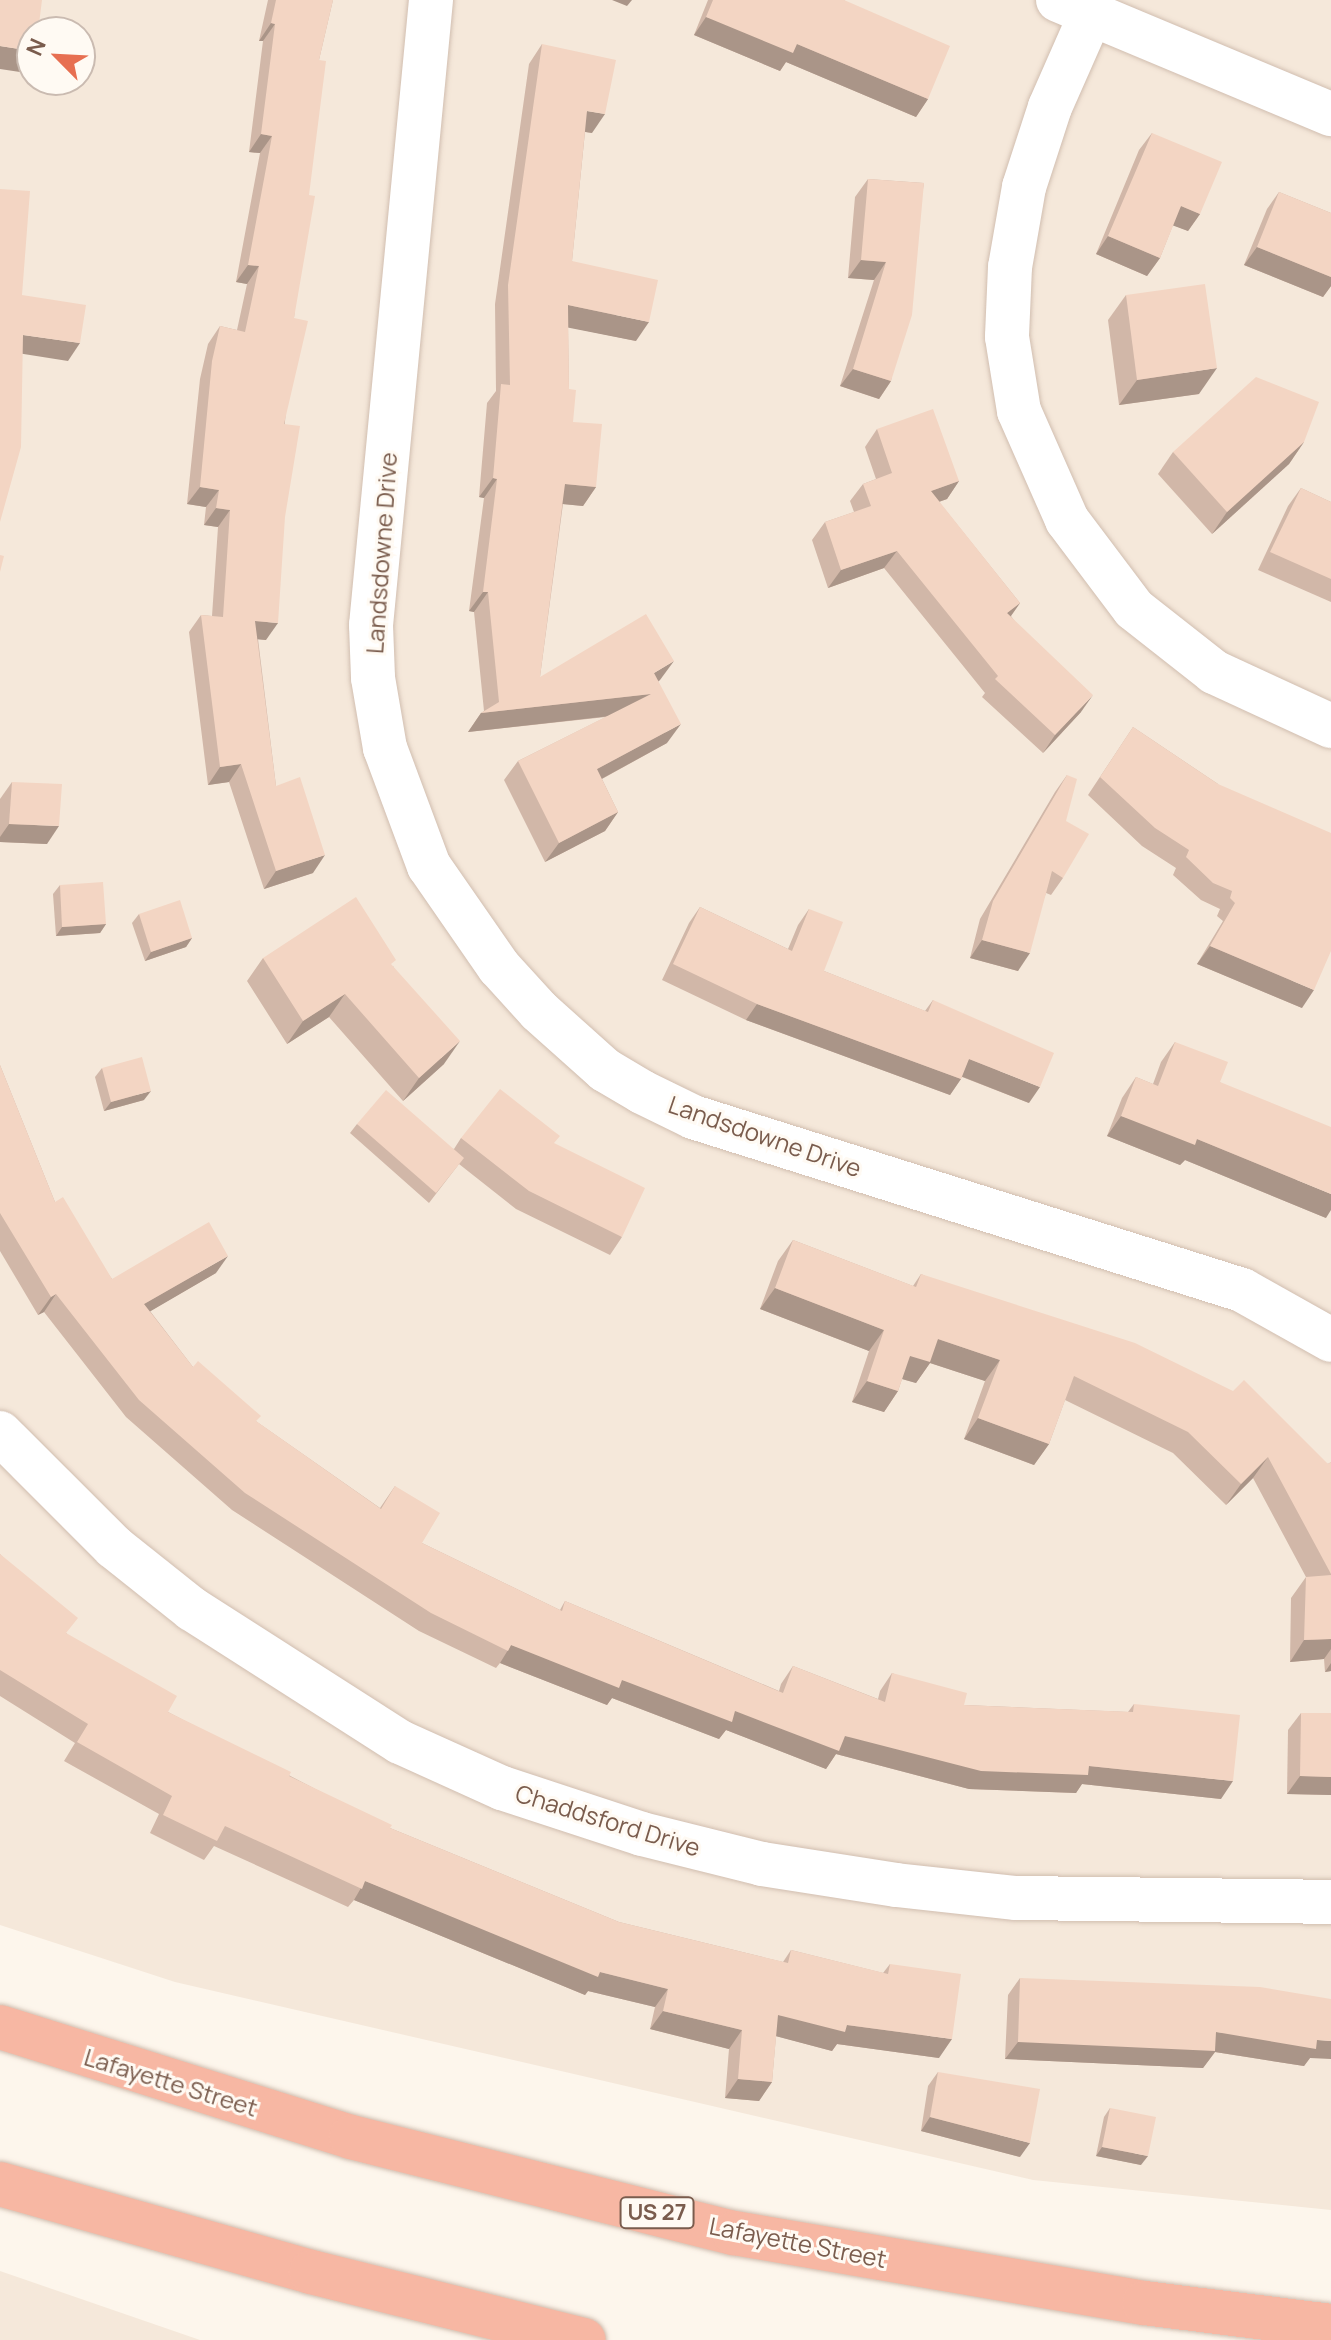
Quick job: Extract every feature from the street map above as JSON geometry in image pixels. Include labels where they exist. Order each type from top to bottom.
[{"type":"highway","name":"Lafayette Street","points":[[0,2027],[351,2137],[734,2233],[1144,2303],[1331,2326]]},
{"type":"highway","points":[[0,2184],[311,2272],[584,2340]]},
{"type":"street","name":"Landsdowne Drive","points":[[431,0],[371,625],[373,678],[385,748],[429,866],[499,967],[539,1011],[605,1070],[642,1092],[693,1117],[1242,1290],[1331,1340]]},
{"type":"street","points":[[1331,114],[1075,7],[1050,107],[1024,187],[1010,267],[1007,337],[1019,411],[1067,520],[1134,609],[1214,672],[1331,726]]},
{"type":"street","name":"Chaddsford Drive","points":[[0,1433],[114,1547],[192,1609],[400,1742],[502,1788],[642,1834],[762,1864],[896,1885],[1016,1898],[1331,1902]]},
{"type":"shaded area","points":[[0,0],[1331,0],[1331,2210],[1033,2180],[175,1982],[0,1925]]},
{"type":"shaded area","points":[[0,2271],[200,2340],[0,2340]]},
{"type":"building","points":[[0,0],[42,0],[40,16],[16,16],[16,48],[0,46]]},
{"type":"building","points":[[276,0],[333,0],[319,60],[326,61],[309,195],[315,196],[294,318],[308,321],[284,424],[300,426],[285,517],[278,623],[255,621],[276,786],[300,777],[325,855],[276,871],[241,764],[220,767],[201,615],[223,617],[230,510],[216,508],[219,490],[200,487],[212,361],[220,326],[245,332],[259,266],[248,265],[272,136],[261,134],[275,24],[271,23]]},
{"type":"building","points":[[713,0],[844,0],[950,46],[928,99],[797,44],[793,53],[706,17]]},
{"type":"building","points":[[542,44],[616,60],[605,114],[587,111],[572,261],[658,280],[649,322],[568,305],[569,389],[576,390],[573,422],[602,424],[596,487],[565,484],[540,677],[646,614],[674,661],[654,673],[681,724],[597,769],[618,812],[559,843],[518,761],[651,694],[481,713],[499,702],[488,592],[483,592],[497,479],[493,478],[501,384],[510,385],[508,285]]},
{"type":"building","points":[[1152,133],[1222,162],[1200,214],[1181,206],[1160,258],[1108,236]]},
{"type":"building","points":[[868,179],[924,183],[912,315],[891,381],[853,369],[886,262],[861,260]]},
{"type":"building","points":[[0,189],[30,191],[22,295],[86,305],[80,343],[23,335],[21,447],[0,522]]},
{"type":"building","points":[[1279,192],[1331,213],[1331,277],[1257,247]]},
{"type":"building","points":[[1205,284],[1217,368],[1137,380],[1126,295]]},
{"type":"building","points":[[1256,377],[1319,402],[1304,442],[1227,512],[1173,452]]},
{"type":"building","points":[[933,409],[959,481],[931,491],[1020,603],[1007,613],[1093,695],[1055,735],[995,679],[998,676],[897,551],[841,570],[825,522],[871,506],[863,484],[892,473],[877,429]]},
{"type":"building","points":[[1301,488],[1331,502],[1331,579],[1270,552]]},
{"type":"building","points":[[1133,727],[1218,784],[1331,833],[1331,951],[1314,990],[1210,946],[1235,903],[1230,898],[1232,891],[1213,883],[1186,857],[1189,850],[1155,828],[1100,777]]},
{"type":"building","points":[[1067,775],[1077,779],[1066,821],[1089,834],[1063,878],[1052,871],[1030,953],[982,940],[993,901]]},
{"type":"building","points":[[12,782],[62,784],[59,826],[9,824]]},
{"type":"building","points":[[103,882],[106,924],[62,927],[60,885]]},
{"type":"building","points":[[356,897],[396,960],[391,964],[460,1041],[419,1078],[345,994],[303,1021],[263,958]]},
{"type":"building","points":[[180,900],[192,938],[151,952],[139,914]]},
{"type":"building","points":[[700,907],[792,951],[809,909],[843,922],[824,971],[928,1012],[933,1000],[1054,1053],[1040,1087],[969,1059],[961,1079],[757,1004],[673,964]]},
{"type":"building","points":[[1175,1042],[1228,1062],[1220,1082],[1331,1127],[1331,1194],[1197,1139],[1195,1145],[1121,1116],[1136,1077],[1158,1086]]},
{"type":"building","points":[[142,1057],[151,1091],[111,1102],[102,1068]]},
{"type":"building","points":[[0,1065],[55,1202],[63,1197],[112,1279],[209,1222],[228,1256],[144,1304],[193,1367],[198,1361],[261,1416],[256,1421],[381,1509],[395,1486],[440,1513],[422,1543],[562,1611],[565,1601],[783,1693],[793,1666],[885,1702],[892,1673],[967,1693],[964,1705],[1133,1712],[1134,1704],[1240,1715],[1233,1781],[1089,1766],[1088,1775],[981,1771],[845,1736],[839,1751],[735,1711],[732,1722],[622,1680],[619,1688],[511,1645],[508,1651],[431,1613],[245,1493],[139,1400],[56,1294],[51,1297],[0,1213]]},
{"type":"building","points":[[500,1089],[560,1136],[554,1143],[645,1188],[622,1237],[529,1191],[461,1138]]},
{"type":"building","points":[[386,1090],[464,1158],[436,1193],[357,1124]]},
{"type":"building","points":[[793,1240],[916,1287],[921,1274],[1135,1343],[1233,1391],[1244,1380],[1328,1464],[1331,1462],[1331,1574],[1268,1457],[1241,1484],[1188,1432],[1074,1376],[1049,1444],[978,1418],[1000,1360],[938,1339],[930,1362],[910,1356],[898,1391],[867,1381],[884,1330],[775,1288]]},
{"type":"building","points":[[0,1554],[78,1618],[66,1633],[177,1696],[168,1712],[291,1772],[289,1776],[392,1825],[390,1828],[619,1922],[788,1963],[791,1950],[888,1974],[890,1964],[961,1974],[952,2039],[847,2025],[845,2032],[778,2015],[772,2082],[738,2079],[742,2030],[663,2011],[668,1989],[600,1972],[598,1977],[365,1881],[362,1889],[225,1826],[217,1841],[163,1815],[172,1796],[77,1742],[88,1724],[0,1670]]},
{"type":"building","points":[[1331,1575],[1331,1639],[1304,1640],[1306,1577]]},
{"type":"building","points":[[1301,1713],[1331,1713],[1331,1777],[1300,1776]]},
{"type":"building","points":[[1020,1978],[1260,1987],[1331,1999],[1331,2041],[1317,2040],[1316,2049],[1216,2032],[1215,2051],[1018,2042]]},
{"type":"building","points":[[938,2072],[1040,2089],[1030,2143],[930,2117]]},
{"type":"building","points":[[1110,2108],[1156,2117],[1148,2156],[1102,2147]]}]
